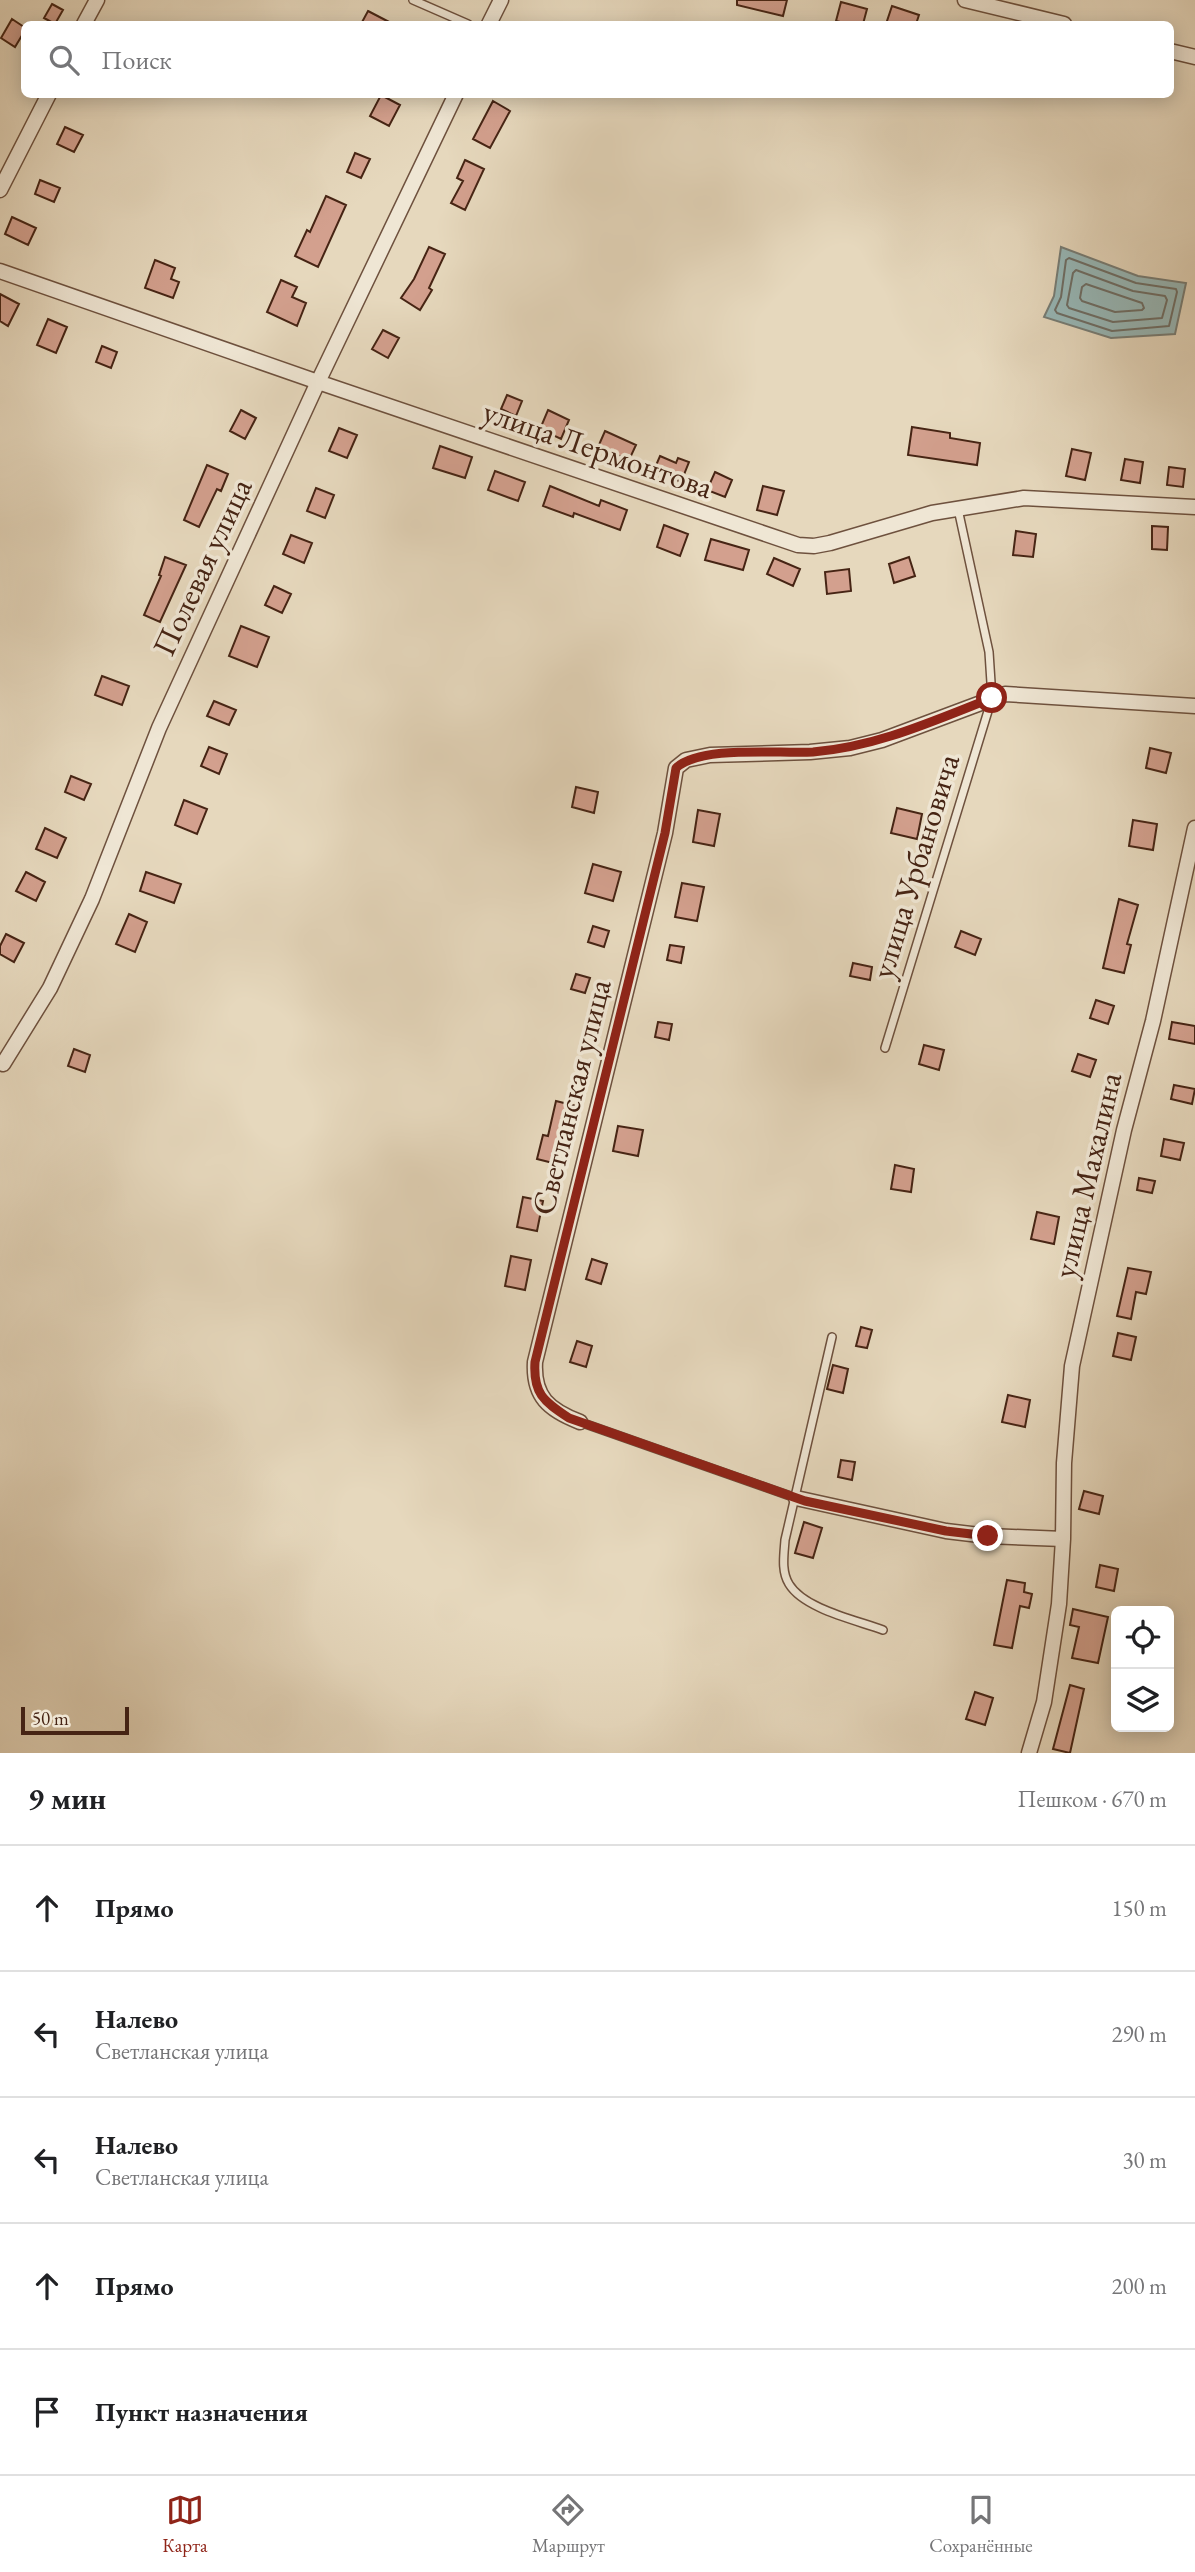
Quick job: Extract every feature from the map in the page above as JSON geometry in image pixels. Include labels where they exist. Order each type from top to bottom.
[{"type":"street","points":[[86,21],[97,0]]},
{"type":"street","points":[[490,21],[501,0]]},
{"type":"street","points":[[965,0],[1052,21]]},
{"type":"street","points":[[1174,52],[1195,57]]},
{"type":"street","points":[[0,190],[47,98]]},
{"type":"street","name":"Полевая улица","points":[[3,1064],[50,988],[92,899],[159,728],[318,382],[454,98]]},
{"type":"street","name":"улица Лермонтова","points":[[0,271],[770,538],[798,545],[830,543],[957,508],[1024,498],[1195,507]]},
{"type":"street","points":[[992,698],[1016,693],[1195,706]]},
{"type":"street","name":"Светланская улица","points":[[580,1422],[551,1406],[540,1394],[534,1380],[535,1362],[665,833],[674,776],[681,764],[693,758],[710,755],[850,748],[905,732],[992,698]]},
{"type":"street","name":"улица Махалина","points":[[1029,1753],[1044,1702],[1059,1604],[1065,1438],[1072,1366],[1195,828]]},
{"type":"street","points":[[796,1498],[946,1531],[988,1536],[1063,1539]]},
{"type":"lane","points":[[413,0],[461,21]]},
{"type":"lane","points":[[957,508],[989,652],[992,698]]},
{"type":"lane","name":"улица Урбановича","points":[[885,1048],[992,698]]},
{"type":"lane","points":[[832,1337],[785,1540],[783,1561],[790,1586],[806,1602],[883,1630]]},
{"type":"lane","points":[[580,1422],[796,1498]]},
{"type":"water","points":[[1061,247],[1138,276],[1186,283],[1175,334],[1111,338],[1044,317],[1054,296]]},
{"type":"building","points":[[737,0],[787,0],[783,16],[737,5]]},
{"type":"building","points":[[841,2],[867,9],[864,21],[836,21]]},
{"type":"building","points":[[52,4],[63,10],[57,21],[44,18]]},
{"type":"building","points":[[892,6],[919,15],[917,21],[887,21]]},
{"type":"building","points":[[368,11],[387,21],[363,21]]},
{"type":"building","points":[[12,19],[21,25],[21,37],[15,47],[1,38]]},
{"type":"building","points":[[379,98],[387,98],[400,105],[389,126],[370,116]]},
{"type":"building","points":[[493,101],[510,111],[490,148],[473,139]]},
{"type":"building","points":[[65,127],[83,135],[74,152],[57,144]]},
{"type":"building","points":[[355,153],[370,159],[361,178],[347,172]]},
{"type":"building","points":[[465,160],[484,169],[465,210],[451,203],[463,181],[457,178]]},
{"type":"building","points":[[40,180],[60,188],[54,202],[35,194]]},
{"type":"building","points":[[326,196],[346,205],[318,267],[295,256],[307,230],[310,232]]},
{"type":"building","points":[[12,217],[36,228],[28,245],[5,234]]},
{"type":"building","points":[[429,247],[445,254],[429,288],[432,290],[420,310],[401,298],[414,279]]},
{"type":"building","points":[[155,260],[175,268],[171,279],[179,282],[173,298],[145,288]]},
{"type":"building","points":[[281,280],[297,287],[292,297],[306,303],[297,326],[267,312]]},
{"type":"building","points":[[0,294],[19,304],[8,326],[0,321]]},
{"type":"building","points":[[48,319],[67,327],[56,353],[37,345]]},
{"type":"building","points":[[383,330],[399,338],[388,358],[372,349]]},
{"type":"building","points":[[102,346],[117,352],[111,368],[96,362]]},
{"type":"building","points":[[507,395],[522,401],[516,416],[501,409]]},
{"type":"building","points":[[241,410],[256,418],[245,439],[230,431]]},
{"type":"building","points":[[548,410],[569,420],[561,439],[540,429]]},
{"type":"building","points":[[912,427],[950,433],[950,438],[980,443],[977,465],[908,455]]},
{"type":"building","points":[[339,428],[357,435],[347,458],[329,451]]},
{"type":"building","points":[[605,431],[636,445],[629,460],[598,447]]},
{"type":"building","points":[[440,446],[472,457],[465,478],[433,468]]},
{"type":"building","points":[[1072,449],[1091,453],[1085,480],[1066,476]]},
{"type":"building","points":[[660,456],[676,463],[678,458],[689,462],[681,482],[654,470]]},
{"type":"building","points":[[1125,459],[1143,462],[1140,483],[1121,480]]},
{"type":"building","points":[[207,465],[228,474],[221,491],[217,489],[199,527],[184,520]]},
{"type":"building","points":[[1169,467],[1185,469],[1183,487],[1167,485]]},
{"type":"building","points":[[495,471],[525,482],[518,501],[488,490]]},
{"type":"building","points":[[715,472],[732,480],[725,497],[707,490]]},
{"type":"building","points":[[550,486],[599,506],[601,500],[627,510],[620,530],[574,513],[573,517],[543,506]]},
{"type":"building","points":[[763,486],[784,491],[777,515],[757,510]]},
{"type":"building","points":[[316,488],[334,495],[325,518],[307,511]]},
{"type":"building","points":[[664,525],[688,534],[680,556],[657,547]]},
{"type":"building","points":[[1152,526],[1168,527],[1167,550],[1152,549]]},
{"type":"building","points":[[1016,531],[1036,534],[1033,557],[1013,555]]},
{"type":"building","points":[[291,535],[312,543],[304,563],[283,554]]},
{"type":"building","points":[[711,539],[749,550],[743,570],[705,560]]},
{"type":"building","points":[[165,557],[186,565],[160,622],[144,615],[161,576],[159,575]]},
{"type":"building","points":[[909,557],[915,576],[894,583],[889,564]]},
{"type":"building","points":[[774,558],[800,569],[793,586],[767,574]]},
{"type":"building","points":[[849,569],[851,591],[827,594],[825,572]]},
{"type":"building","points":[[274,586],[291,594],[282,613],[265,605]]},
{"type":"building","points":[[241,626],[269,637],[257,667],[229,656]]},
{"type":"building","points":[[102,676],[129,686],[122,705],[95,695]]},
{"type":"building","points":[[214,701],[236,710],[229,725],[207,716]]},
{"type":"building","points":[[209,747],[227,754],[219,774],[201,766]]},
{"type":"building","points":[[1150,748],[1171,753],[1166,773],[1146,768]]},
{"type":"building","points":[[71,776],[91,784],[84,800],[65,792]]},
{"type":"building","points":[[576,787],[598,792],[594,813],[572,807]]},
{"type":"building","points":[[184,800],[207,809],[197,834],[175,825]]},
{"type":"building","points":[[897,808],[922,814],[917,839],[891,833]]},
{"type":"building","points":[[698,810],[720,814],[714,846],[693,842]]},
{"type":"building","points":[[1133,820],[1157,824],[1153,850],[1129,846]]},
{"type":"building","points":[[45,828],[66,838],[57,858],[36,849]]},
{"type":"building","points":[[593,864],[621,872],[613,901],[585,893]]},
{"type":"building","points":[[26,872],[45,882],[36,901],[16,891]]},
{"type":"building","points":[[146,872],[181,884],[174,903],[140,891]]},
{"type":"building","points":[[682,883],[704,887],[697,921],[675,917]]},
{"type":"building","points":[[1119,899],[1138,905],[1127,944],[1131,945],[1124,973],[1103,968]]},
{"type":"building","points":[[129,914],[147,922],[135,952],[116,944]]},
{"type":"building","points":[[593,926],[609,931],[604,947],[588,942]]},
{"type":"building","points":[[961,931],[981,939],[975,955],[955,947]]},
{"type":"building","points":[[6,934],[24,943],[14,962],[0,954],[0,946]]},
{"type":"building","points":[[670,945],[684,947],[681,963],[667,960]]},
{"type":"building","points":[[853,963],[872,967],[870,980],[850,976]]},
{"type":"building","points":[[576,974],[590,978],[585,993],[571,989]]},
{"type":"building","points":[[1096,1000],[1114,1006],[1108,1024],[1090,1018]]},
{"type":"building","points":[[658,1022],[672,1024],[669,1040],[655,1037]]},
{"type":"building","points":[[1172,1022],[1195,1026],[1195,1044],[1169,1039]]},
{"type":"building","points":[[924,1045],[944,1050],[939,1070],[919,1064]]},
{"type":"building","points":[[74,1049],[90,1055],[85,1072],[68,1066]]},
{"type":"building","points":[[1078,1054],[1096,1060],[1090,1077],[1072,1071]]},
{"type":"building","points":[[1174,1085],[1195,1089],[1192,1104],[1171,1099]]},
{"type":"building","points":[[556,1101],[576,1106],[568,1136],[560,1134],[553,1163],[537,1159],[543,1135],[548,1136]]},
{"type":"building","points":[[618,1126],[643,1130],[638,1156],[613,1151]]},
{"type":"building","points":[[1164,1139],[1184,1143],[1180,1160],[1161,1156]]},
{"type":"building","points":[[895,1165],[914,1169],[911,1192],[891,1189]]},
{"type":"building","points":[[1139,1178],[1155,1181],[1152,1193],[1137,1190]]},
{"type":"building","points":[[523,1197],[543,1201],[537,1231],[517,1227]]},
{"type":"building","points":[[1037,1212],[1059,1217],[1054,1244],[1031,1239]]},
{"type":"building","points":[[511,1256],[531,1260],[525,1290],[505,1286]]},
{"type":"building","points":[[592,1259],[607,1264],[601,1284],[586,1279]]},
{"type":"building","points":[[1128,1268],[1151,1272],[1146,1294],[1136,1292],[1131,1319],[1117,1316]]},
{"type":"building","points":[[861,1327],[872,1330],[867,1348],[856,1346]]},
{"type":"building","points":[[1118,1333],[1136,1337],[1131,1360],[1113,1356]]},
{"type":"building","points":[[577,1341],[592,1346],[586,1367],[570,1362]]},
{"type":"building","points":[[833,1365],[848,1369],[843,1393],[827,1389]]},
{"type":"building","points":[[1008,1395],[1030,1400],[1025,1427],[1002,1422]]},
{"type":"building","points":[[841,1460],[855,1462],[852,1480],[838,1477]]},
{"type":"building","points":[[1084,1491],[1103,1496],[1099,1514],[1079,1509]]},
{"type":"building","points":[[804,1522],[822,1528],[813,1558],[795,1553]]},
{"type":"building","points":[[1100,1565],[1118,1569],[1114,1591],[1096,1587]]},
{"type":"building","points":[[1007,1580],[1025,1583],[1024,1592],[1032,1594],[1029,1608],[1020,1606],[1012,1648],[994,1645]]},
{"type":"building","points":[[1073,1609],[1108,1617],[1098,1663],[1072,1658],[1079,1627],[1070,1625]]},
{"type":"building","points":[[1070,1685],[1084,1689],[1070,1753],[1053,1749]]},
{"type":"building","points":[[975,1692],[993,1698],[985,1725],[966,1719]]},
{"type":"route","points":[[988,1536],[946,1531],[805,1501],[569,1418],[551,1406],[540,1394],[534,1380],[535,1362],[665,833],[676,768],[686,760],[710,755],[850,748],[882,740],[992,698]]}]
